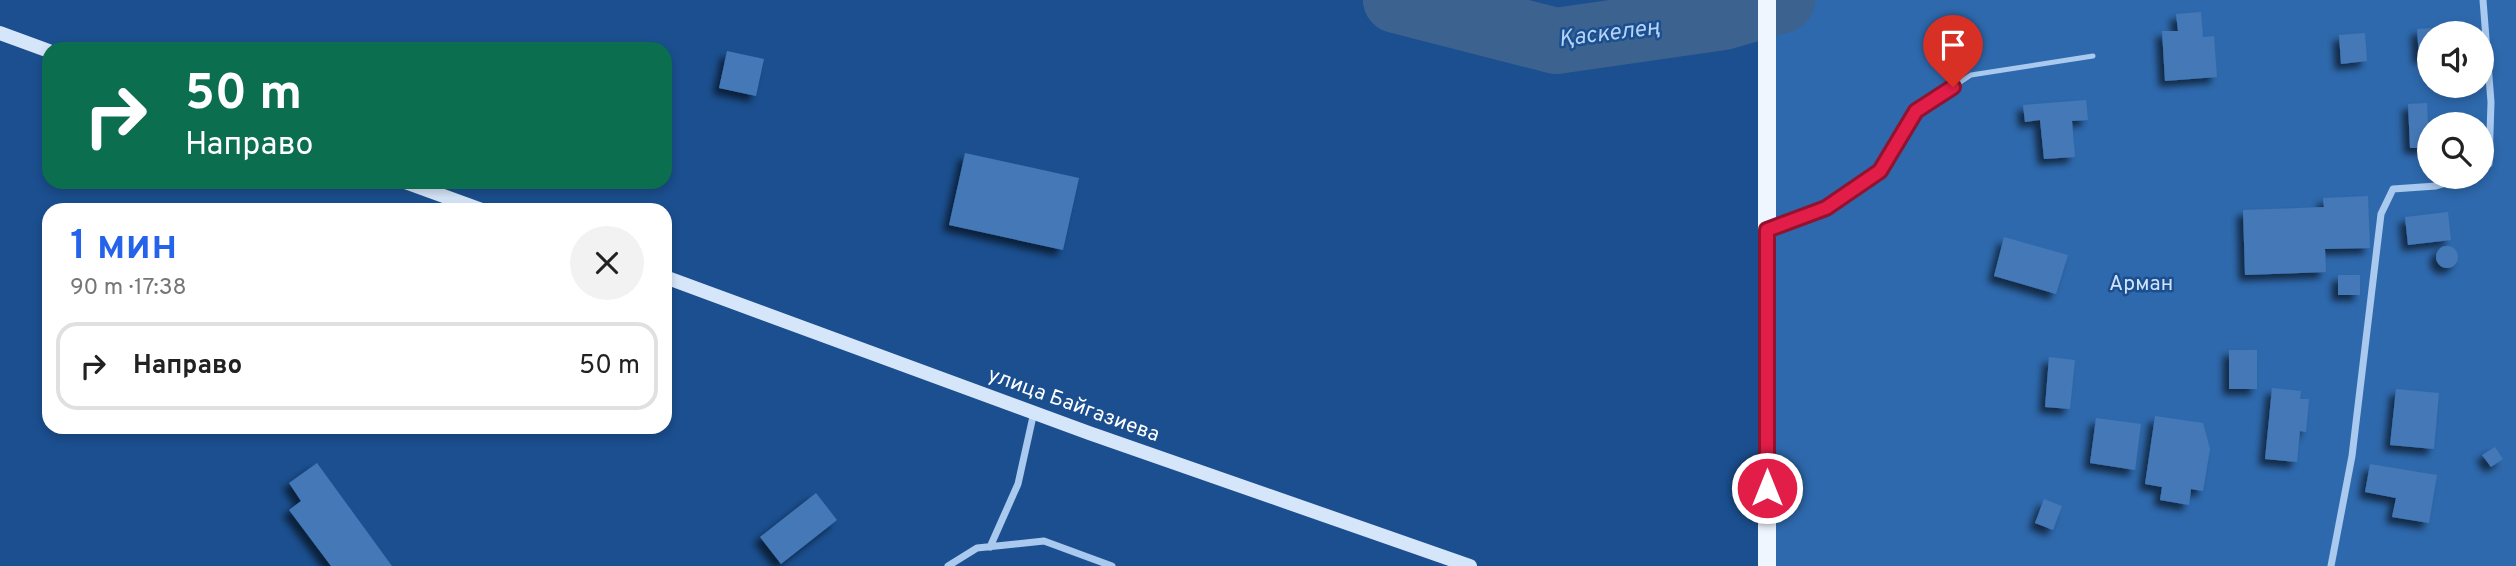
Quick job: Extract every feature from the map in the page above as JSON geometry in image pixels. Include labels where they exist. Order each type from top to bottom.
[{"type":"main road","points":[[1766,0],[1767,566]]},
{"type":"main road","points":[[0,33],[42,48]]},
{"type":"main road","points":[[424,189],[463,203]]},
{"type":"main road","name":"улица Байгазиева","points":[[672,280],[1034,412],[1470,566]]},
{"type":"street","points":[[2483,0],[2491,112]]},
{"type":"street","points":[[2331,566],[2352,456],[2381,214],[2393,190],[2417,188]]},
{"type":"street","points":[[989,547],[1018,484],[1034,412]]},
{"type":"street","points":[[948,566],[977,548],[1044,541],[1112,566]]},
{"type":"lane","points":[[1767,230],[1826,208],[1880,171],[1916,111],[1971,75],[2093,56]]},
{"type":"green space","name":"Арман","points":[[1767,0],[2516,0],[2516,566],[1767,566]]},
{"type":"building","points":[[2201,12],[2203,37],[2214,36],[2217,77],[2165,81],[2162,31],[2178,31],[2176,14]]},
{"type":"building","points":[[2365,33],[2367,61],[2341,64],[2339,35]]},
{"type":"building","points":[[727,51],[764,59],[756,96],[719,88]]},
{"type":"building","points":[[2086,100],[2088,120],[2072,121],[2075,157],[2044,159],[2040,120],[2025,122],[2023,105]]},
{"type":"building","points":[[2427,103],[2427,112],[2417,112],[2417,148],[2410,148],[2408,104]]},
{"type":"building","points":[[965,153],[1079,178],[1063,250],[949,225]]},
{"type":"building","points":[[2368,196],[2370,248],[2325,249],[2326,272],[2245,275],[2243,210],[2324,207],[2323,198]]},
{"type":"building","points":[[2448,212],[2451,240],[2408,245],[2405,217]]},
{"type":"building","points":[[2004,237],[2068,255],[2056,294],[1994,276]]},
{"type":"building","points":[[2447,246],[2455,249],[2458,257],[2455,265],[2447,268],[2439,265],[2436,257],[2439,249]]},
{"type":"building","points":[[2338,275],[2360,275],[2360,295],[2338,295]]},
{"type":"building","points":[[2229,350],[2257,350],[2257,389],[2229,389]]},
{"type":"building","points":[[2049,357],[2075,360],[2070,409],[2045,407]]},
{"type":"building","points":[[2272,388],[2301,391],[2300,399],[2309,399],[2306,432],[2300,431],[2297,462],[2265,459]]},
{"type":"building","points":[[2396,389],[2439,393],[2434,449],[2390,445]]},
{"type":"building","points":[[2155,416],[2203,423],[2210,449],[2203,491],[2191,489],[2189,505],[2160,500],[2162,487],[2145,484]]},
{"type":"building","points":[[2096,418],[2141,424],[2135,470],[2090,463]]},
{"type":"building","points":[[2495,447],[2503,459],[2491,467],[2482,455]]},
{"type":"building","points":[[317,463],[392,566],[331,566],[289,510],[301,501],[289,483]]},
{"type":"building","points":[[2370,464],[2437,475],[2429,523],[2392,517],[2396,498],[2365,492]]},
{"type":"building","points":[[816,493],[837,520],[781,564],[760,537]]},
{"type":"building","points":[[2044,499],[2062,506],[2053,530],[2035,523]]},
{"type":"waterway","name":"Қаскелең","points":[[1396,0],[1556,41],[1723,17],[1782,0]]},
{"type":"route","points":[[1767,488],[1767,230],[1826,208],[1880,171],[1916,111],[1953,87]]}]
